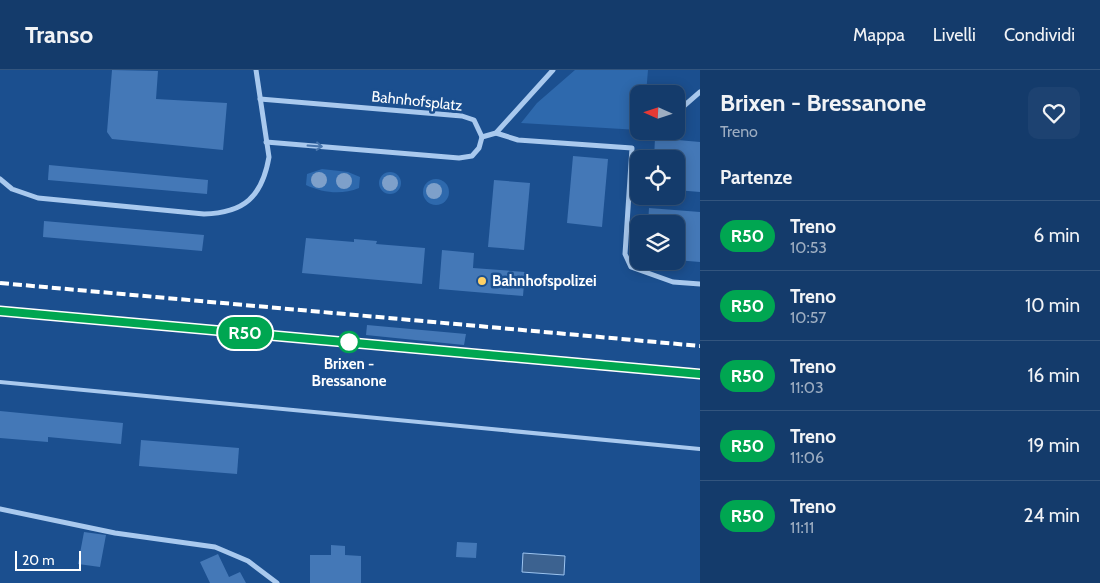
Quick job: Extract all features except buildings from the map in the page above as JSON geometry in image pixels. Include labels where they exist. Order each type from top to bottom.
[{"type":"street","points":[[0,179],[12,189],[38,198],[218,214],[243,205],[255,195],[263,183],[269,157],[256,70]]},
{"type":"street","points":[[266,142],[459,158],[472,156],[479,148],[482,137],[496,133],[553,70]]},
{"type":"street","points":[[685,105],[700,92]]},
{"type":"street","name":"Bahnhofsplatz","points":[[260,99],[462,116],[474,120],[482,137]]},
{"type":"street","points":[[496,133],[518,140],[632,148],[626,254],[631,267],[673,282],[700,284]]},
{"type":"street","points":[[0,509],[115,533],[214,547],[248,561],[277,583]]},
{"type":"lane","points":[[0,382],[700,449]]},
{"type":"shaded area","points":[[575,70],[648,70],[647,85],[630,85],[630,129],[521,123],[537,103]]},
{"type":"shaded area","points":[[322,169],[348,172],[360,177],[359,188],[346,192],[332,192],[306,185],[307,174]]},
{"type":"shaded area","points":[[386,172],[394,172],[401,179],[401,187],[394,194],[386,194],[379,187],[379,179]]},
{"type":"shaded area","points":[[436,179],[445,183],[449,192],[445,201],[436,205],[427,201],[423,192],[427,183]]},
{"type":"shaded area","points":[[523,553],[565,556],[564,575],[522,572]]},
{"type":"railway","points":[[0,283],[700,346]]},
{"type":"railway","points":[[0,311],[700,374]]},
{"type":"train","name":"R50","points":[[0,311],[700,374]]},
{"type":"place","name":"Bahnhofspolizei","points":[[482,281]]},
{"type":"place","name":"Brixen - Bressanone","points":[[349,342]]}]
